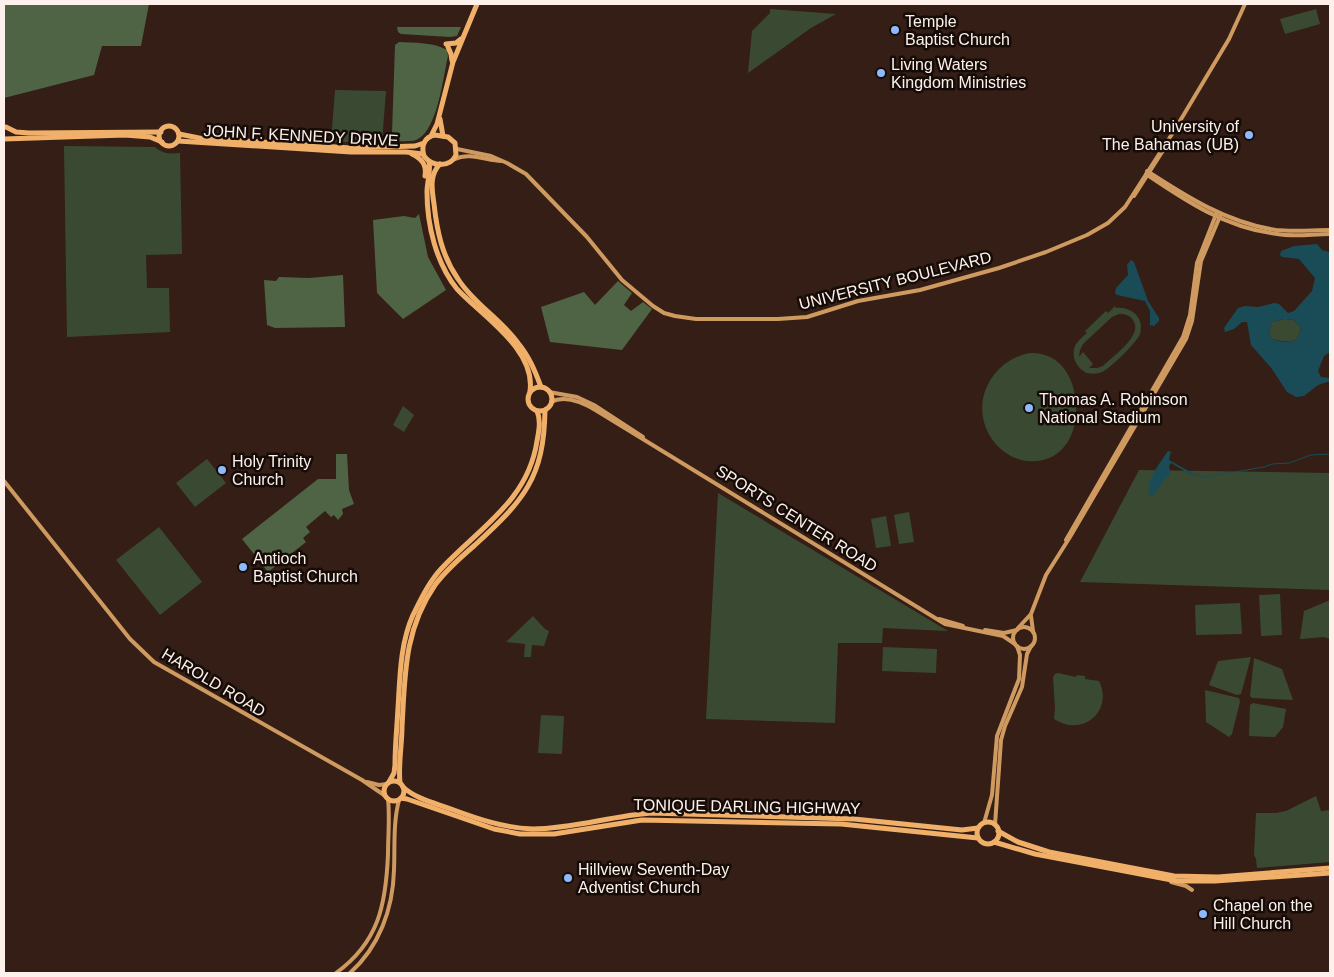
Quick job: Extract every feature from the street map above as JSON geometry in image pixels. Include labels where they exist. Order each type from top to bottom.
[{"type":"highway","points":[[427,194],[430,168],[429,161],[423,154],[424,143],[436,129],[452,62],[477,4]]},
{"type":"highway","points":[[452,62],[447,45],[456,43],[462,38]]},
{"type":"highway","points":[[440,114],[443,136]]},
{"type":"highway","name":"JOHN F. KENNEDY DRIVE","points":[[5,126],[16,132],[29,133],[161,132],[166,128],[172,127],[179,134],[178,141]]},
{"type":"highway","name":"JOHN F. KENNEDY DRIVE","points":[[5,126],[7,133],[4,139],[125,136],[150,138],[170,146],[178,141],[423,154]]},
{"type":"highway","points":[[161,132],[162,142]]},
{"type":"highway","name":"JOHN F. KENNEDY DRIVE","points":[[179,134],[199,138],[350,148],[415,146],[424,143]]},
{"type":"highway","points":[[429,161],[449,164],[455,158],[457,150],[452,140],[443,136],[431,136]]},
{"type":"highway","points":[[406,152],[419,158],[425,165],[425,188],[435,246],[451,282],[465,298],[502,331],[517,349],[528,369],[531,383],[528,403],[537,411],[545,410]]},
{"type":"highway","points":[[440,164],[434,171],[432,188],[437,227],[445,257],[471,296],[518,342],[532,365],[541,387],[549,392],[551,402],[545,410],[542,450],[534,475],[523,495],[500,521],[440,578],[424,604],[414,626],[405,666],[402,785],[404,794],[400,799],[392,802],[386,797],[384,789],[394,773],[400,671],[405,640],[412,617],[427,588],[437,574],[496,517],[517,493],[529,471],[535,454],[539,431],[537,411]]},
{"type":"highway","points":[[530,391],[541,387]]},
{"type":"highway","points":[[388,783],[395,781],[402,785]]},
{"type":"highway","name":"TONIQUE DARLING HIGHWAY","points":[[402,785],[423,799],[486,822],[529,829],[564,826],[651,813],[854,820],[962,830],[978,828]]},
{"type":"highway","name":"TONIQUE DARLING HIGHWAY","points":[[400,799],[407,799],[494,829],[520,834],[554,834],[631,821],[668,820],[841,824],[978,838]]},
{"type":"highway","points":[[994,842],[998,836],[995,825],[989,822],[984,823],[978,828],[978,838],[985,843],[1000,842],[1028,853],[1159,879],[1190,882],[1214,882],[1330,873]]},
{"type":"highway","points":[[998,831],[1018,842],[1049,852],[1174,876],[1218,877],[1330,868]]},
{"type":"main road","name":"UNIVERSITY BOULEVARD","points":[[457,150],[491,156],[526,174],[587,237],[622,280],[648,303],[664,313],[696,319],[778,319],[807,316],[858,301],[920,290],[999,268],[1087,236],[1113,219],[1132,199],[1148,173],[1229,39],[1245,4]]},
{"type":"main road","name":"UNIVERSITY BOULEVARD","points":[[455,158],[470,156],[503,161]]},
{"type":"main road","points":[[1148,173],[1195,202],[1219,213],[1255,225],[1277,230],[1330,230]]},
{"type":"main road","points":[[1148,173],[1193,206],[1217,218],[1277,234],[1298,236],[1330,234]]},
{"type":"main road","points":[[995,825],[1001,738],[1022,686],[1027,654],[1035,640],[1031,624],[1031,614],[1042,584],[1183,337],[1190,315],[1199,256],[1219,213]]},
{"type":"main road","name":"SPORTS CENTER ROAD","points":[[549,392],[577,397],[594,405],[626,424],[644,438]]},
{"type":"main road","name":"SPORTS CENTER ROAD","points":[[551,402],[564,398],[585,404],[644,438],[949,626],[1003,636],[1016,645]]},
{"type":"main road","name":"HAROLD ROAD","points":[[4,481],[130,640],[154,662],[362,780],[386,797]]},
{"type":"main road","points":[[984,823],[992,795],[998,733],[1019,679],[1020,655],[1013,638],[1017,629],[1031,614]]},
{"type":"main road","name":"SPORTS CENTER ROAD","points":[[937,618],[964,626],[999,632],[1017,629]]},
{"type":"main road","points":[[1017,629],[1026,627],[1034,632]]},
{"type":"main road","points":[[1016,645],[1023,649],[1031,646]]},
{"type":"main road","name":"HAROLD ROAD","points":[[362,780],[379,785],[388,783]]},
{"type":"main road","points":[[336,973],[349,964],[364,948],[382,910],[387,875],[386,797]]},
{"type":"main road","points":[[350,973],[376,942],[387,914],[393,888],[394,841],[400,799]]},
{"type":"main road","points":[[1159,879],[1186,886],[1192,890]]},
{"type":"green space","points":[[4,4],[149,4],[141,46],[102,46],[94,75],[4,98]]},
{"type":"green space","points":[[770,9],[836,14],[811,28],[748,73],[752,31],[770,13]]},
{"type":"green space","points":[[1316,9],[1320,24],[1285,34],[1280,19]]},
{"type":"green space","points":[[397,27],[461,27],[457,36],[450,37],[401,34],[398,32]]},
{"type":"green space","points":[[399,42],[424,43],[442,47],[447,50],[448,56],[435,113],[425,133],[413,141],[398,140],[394,138],[392,133],[395,45]]},
{"type":"green space","points":[[335,90],[386,91],[382,142],[331,142]]},
{"type":"green space","points":[[64,146],[155,147],[167,153],[180,153],[182,254],[146,255],[147,288],[169,288],[170,332],[67,337]]},
{"type":"green space","points":[[419,214],[428,257],[446,290],[403,319],[377,293],[373,220],[404,216],[415,218]]},
{"type":"green space","points":[[343,275],[345,327],[275,328],[267,325],[264,280],[276,281],[279,277],[309,278]]},
{"type":"green space","points":[[618,281],[632,293],[624,305],[631,311],[643,302],[652,309],[622,350],[550,342],[541,307],[584,292],[595,305]]},
{"type":"green space","points":[[1115,306],[1116,308],[1132,311],[1139,318],[1140,334],[1129,348],[1106,370],[1093,374],[1087,373],[1077,365],[1074,357],[1074,348],[1087,333],[1085,331],[1106,311],[1108,313]],"holes":[[[1119,314],[1129,316],[1133,320],[1135,326],[1131,339],[1103,366],[1089,368],[1093,364],[1083,352],[1079,357],[1083,344],[1112,317]]]},
{"type":"green space","points":[[1284,319],[1293,320],[1301,327],[1297,338],[1291,342],[1271,339],[1269,330],[1272,322]]},
{"type":"green space","name":"Thomas A. Robinson National Stadium","points":[[1030,353],[1052,358],[1064,368],[1072,383],[1076,400],[1076,419],[1071,436],[1062,450],[1047,459],[1028,461],[1010,455],[995,443],[987,430],[983,416],[983,402],[986,388],[993,376],[1015,358]]},
{"type":"green space","points":[[403,406],[414,415],[404,432],[393,425]]},
{"type":"green space","points":[[336,454],[347,454],[349,490],[354,504],[342,509],[343,514],[338,520],[334,515],[331,517],[325,511],[306,527],[310,532],[303,538],[306,542],[268,572],[242,539],[318,479],[336,479]]},
{"type":"green space","points":[[207,459],[226,483],[195,507],[176,483]]},
{"type":"green space","points":[[1139,470],[1330,473],[1330,590],[1080,582]]},
{"type":"green space","points":[[718,493],[948,631],[883,628],[882,643],[838,643],[835,723],[706,719]]},
{"type":"green space","points":[[909,512],[914,542],[899,544],[894,515]]},
{"type":"green space","points":[[886,516],[891,546],[876,548],[871,519]]},
{"type":"green space","points":[[159,527],[202,582],[160,615],[116,560]]},
{"type":"green space","points":[[1280,594],[1282,635],[1261,636],[1259,595]]},
{"type":"green space","points":[[1330,600],[1330,639],[1324,637],[1300,639],[1304,611]]},
{"type":"green space","points":[[1240,603],[1242,634],[1196,635],[1195,605]]},
{"type":"green space","points":[[533,616],[549,631],[544,646],[532,645],[531,657],[524,657],[525,644],[506,642]]},
{"type":"green space","points":[[883,647],[937,649],[936,673],[882,671]]},
{"type":"green space","points":[[1251,657],[1241,694],[1237,695],[1209,685],[1218,661]]},
{"type":"green space","points":[[1254,658],[1282,669],[1293,700],[1252,698],[1250,696]]},
{"type":"green space","points":[[1058,673],[1076,677],[1077,675],[1085,676],[1085,679],[1099,681],[1103,692],[1102,702],[1099,711],[1093,718],[1075,725],[1065,724],[1054,719],[1053,677]]},
{"type":"green space","points":[[1205,690],[1239,698],[1240,702],[1232,734],[1229,737],[1206,722]]},
{"type":"green space","points":[[1253,703],[1286,709],[1283,727],[1275,737],[1249,736],[1250,705]]},
{"type":"green space","points":[[541,715],[564,716],[562,754],[538,753]]},
{"type":"green space","points":[[1316,796],[1321,811],[1330,810],[1330,862],[1257,868],[1254,855],[1256,813],[1286,811]]},
{"type":"water","points":[[1317,244],[1322,250],[1330,252],[1330,352],[1324,356],[1318,371],[1321,377],[1330,378],[1330,381],[1318,385],[1304,396],[1296,397],[1287,392],[1272,369],[1251,345],[1247,322],[1242,322],[1234,329],[1225,332],[1224,328],[1238,308],[1245,306],[1258,307],[1274,303],[1279,304],[1288,313],[1294,311],[1312,291],[1315,278],[1299,259],[1282,257],[1280,255],[1281,251],[1294,246]],"holes":[[[1284,319],[1293,320],[1301,327],[1294,341],[1282,342],[1271,339],[1269,330],[1272,322]]]},
{"type":"water","points":[[1131,260],[1134,262],[1148,301],[1159,318],[1159,321],[1154,326],[1150,325],[1150,311],[1145,301],[1115,293],[1116,288],[1128,275],[1127,265]]},
{"type":"water","points":[[1168,451],[1171,452],[1169,460],[1196,475],[1193,476],[1171,463],[1168,476],[1153,496],[1150,497],[1149,485],[1151,479]]},
{"type":"waterway","points":[[1196,475],[1205,477],[1272,464],[1289,463],[1311,455],[1330,454]]},
{"type":"place","name":"Temple Baptist Church","points":[[895,30]]},
{"type":"place","name":"Living Waters Kingdom Ministries","points":[[881,73]]},
{"type":"place","name":"University of The Bahamas (UB)","points":[[1249,135]]},
{"type":"place","name":"Thomas A. Robinson National Stadium","points":[[1029,408]]},
{"type":"place","name":"Holy Trinity Church","points":[[222,470]]},
{"type":"place","name":"Antioch Baptist Church","points":[[243,567]]},
{"type":"place","name":"Hillview Seventh-Day Adventist Church","points":[[568,878]]},
{"type":"place","name":"Chapel on the Hill Church","points":[[1203,914]]}]
